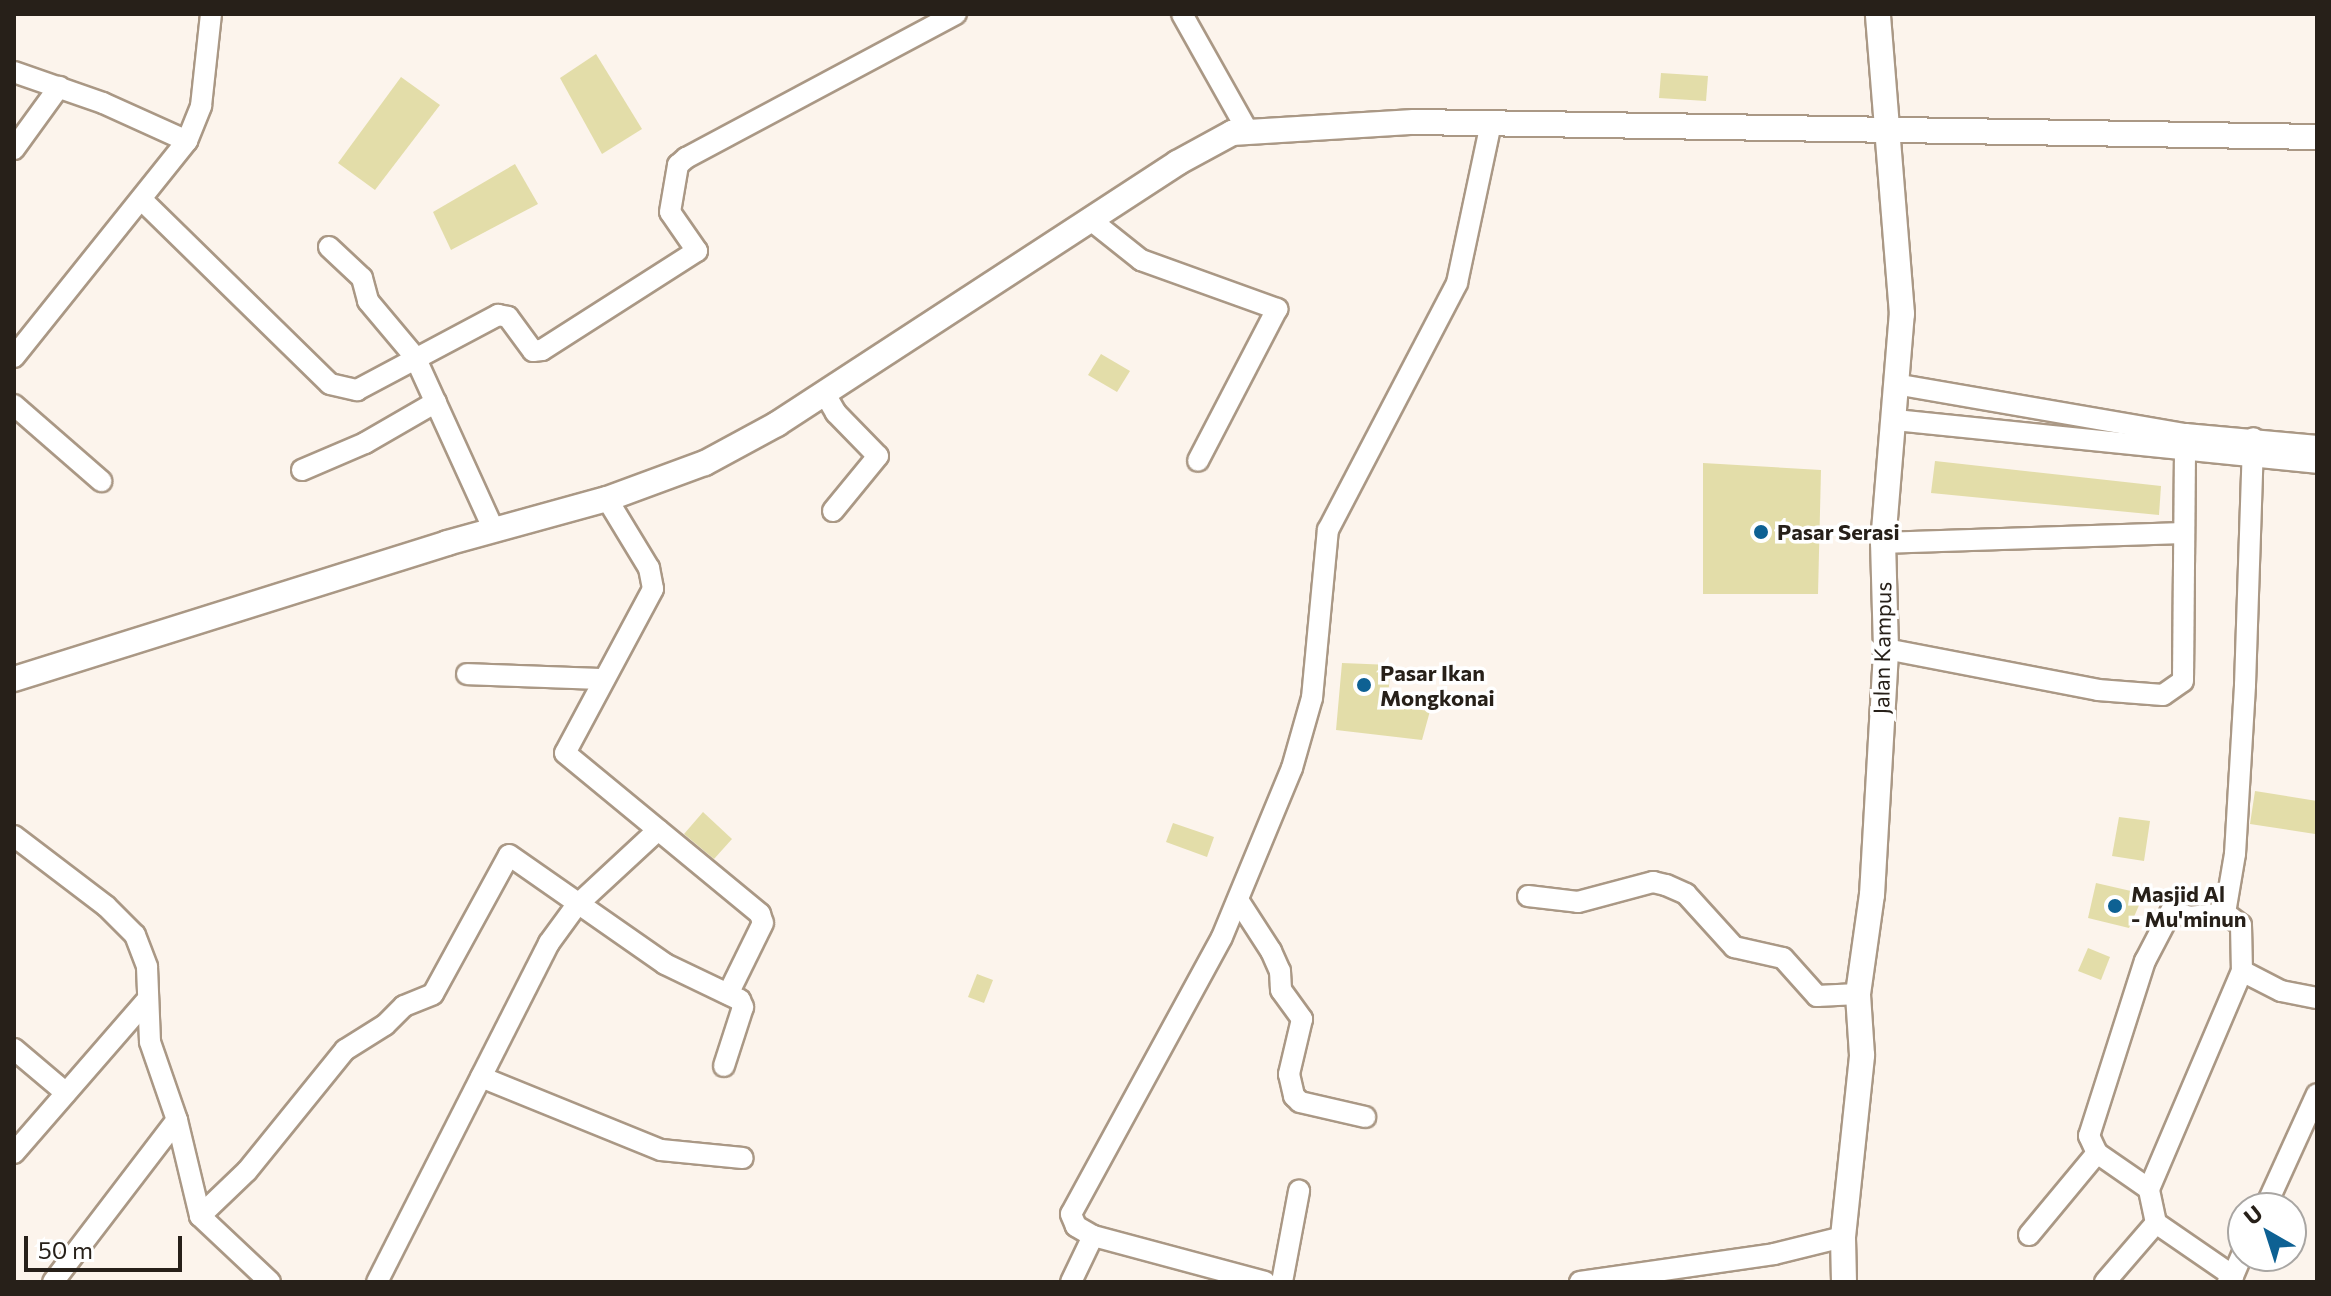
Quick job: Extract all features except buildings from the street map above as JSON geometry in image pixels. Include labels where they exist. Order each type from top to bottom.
[{"type":"street","points":[[14,357],[187,141],[201,106],[211,14]]},
{"type":"street","points":[[141,199],[330,384],[357,390],[498,315],[508,317],[533,351],[542,350],[647,287],[697,251],[670,212],[678,165],[708,143],[956,14]]},
{"type":"street","points":[[1182,14],[1247,130]]},
{"type":"street","name":"Jalan Kampus","points":[[1844,1282],[1843,1237],[1862,1055],[1858,994],[1872,895],[1886,649],[1883,543],[1902,314],[1878,14]]},
{"type":"street","points":[[14,72],[59,87],[187,141]]},
{"type":"street","points":[[14,149],[59,87]]},
{"type":"street","points":[[1253,1281],[1093,1236],[1076,1226],[1071,1214],[1077,1196],[1167,1041],[1238,900],[1292,768],[1312,698],[1328,530],[1457,283],[1491,123]]},
{"type":"street","points":[[14,679],[494,530],[607,499],[738,448],[1219,136],[1247,130],[1313,126],[1491,123],[1889,126],[2317,137]]},
{"type":"street","points":[[1092,221],[1141,260],[1277,309],[1198,461]]},
{"type":"street","points":[[329,247],[362,278],[368,301],[415,357],[494,530]]},
{"type":"street","points":[[1895,384],[2186,440]]},
{"type":"street","points":[[825,394],[836,413],[878,456],[833,511]]},
{"type":"street","points":[[302,470],[365,443],[436,402]]},
{"type":"street","points":[[14,405],[101,481]]},
{"type":"street","points":[[1895,420],[2253,446],[2317,446]]},
{"type":"street","points":[[1886,649],[2098,690],[2163,695],[2183,681],[2181,533],[2186,440]]},
{"type":"street","points":[[2253,446],[2317,463]]},
{"type":"street","points":[[2225,913],[2235,854],[2245,685],[2253,446]]},
{"type":"street","points":[[607,499],[649,568],[653,589],[565,753],[760,914],[763,923],[728,994]]},
{"type":"street","points":[[1883,543],[2181,533]]},
{"type":"street","points":[[467,674],[604,679]]},
{"type":"street","points":[[377,1282],[549,943],[576,906],[658,830]]},
{"type":"street","points":[[14,836],[124,921],[147,967],[150,1042],[177,1120],[200,1216],[270,1282]]},
{"type":"street","points":[[200,1216],[247,1171],[345,1050],[385,1025],[404,1006],[433,994],[504,858],[512,855],[576,906],[665,964],[728,994],[743,1007],[724,1066]]},
{"type":"street","points":[[1528,896],[1578,902],[1653,882],[1666,885],[1686,894],[1734,947],[1783,958],[1817,996],[1858,994]]},
{"type":"street","points":[[1238,900],[1271,951],[1291,1008],[1302,1019],[1289,1074],[1294,1096],[1300,1102],[1365,1117]]},
{"type":"street","points":[[2149,1189],[2097,1153],[2089,1136],[2156,937],[2171,911],[2189,917],[2225,913],[2241,925],[2242,971],[2149,1189],[2156,1223],[2230,1279]]},
{"type":"street","points":[[2242,971],[2281,991],[2317,998]]},
{"type":"street","points":[[14,1153],[146,1001]]},
{"type":"street","points":[[14,1049],[66,1093]]},
{"type":"street","points":[[481,1077],[661,1150],[743,1158]]},
{"type":"street","points":[[2272,1192],[2317,1094]]},
{"type":"street","points":[[53,1282],[177,1120]]},
{"type":"street","points":[[2029,1235],[2097,1153]]},
{"type":"street","points":[[1282,1282],[1299,1191]]},
{"type":"street","points":[[2105,1282],[2156,1223]]},
{"type":"street","points":[[1071,1282],[1093,1236]]},
{"type":"street","points":[[1580,1282],[1774,1254],[1843,1237]]},
{"type":"place","name":"Pasar Serasi","points":[[1761,532]]},
{"type":"place","name":"Pasar Ikan Mongkonai","points":[[1364,685]]},
{"type":"place","name":"Masjid Al - Mu'minun","points":[[2115,906]]}]
